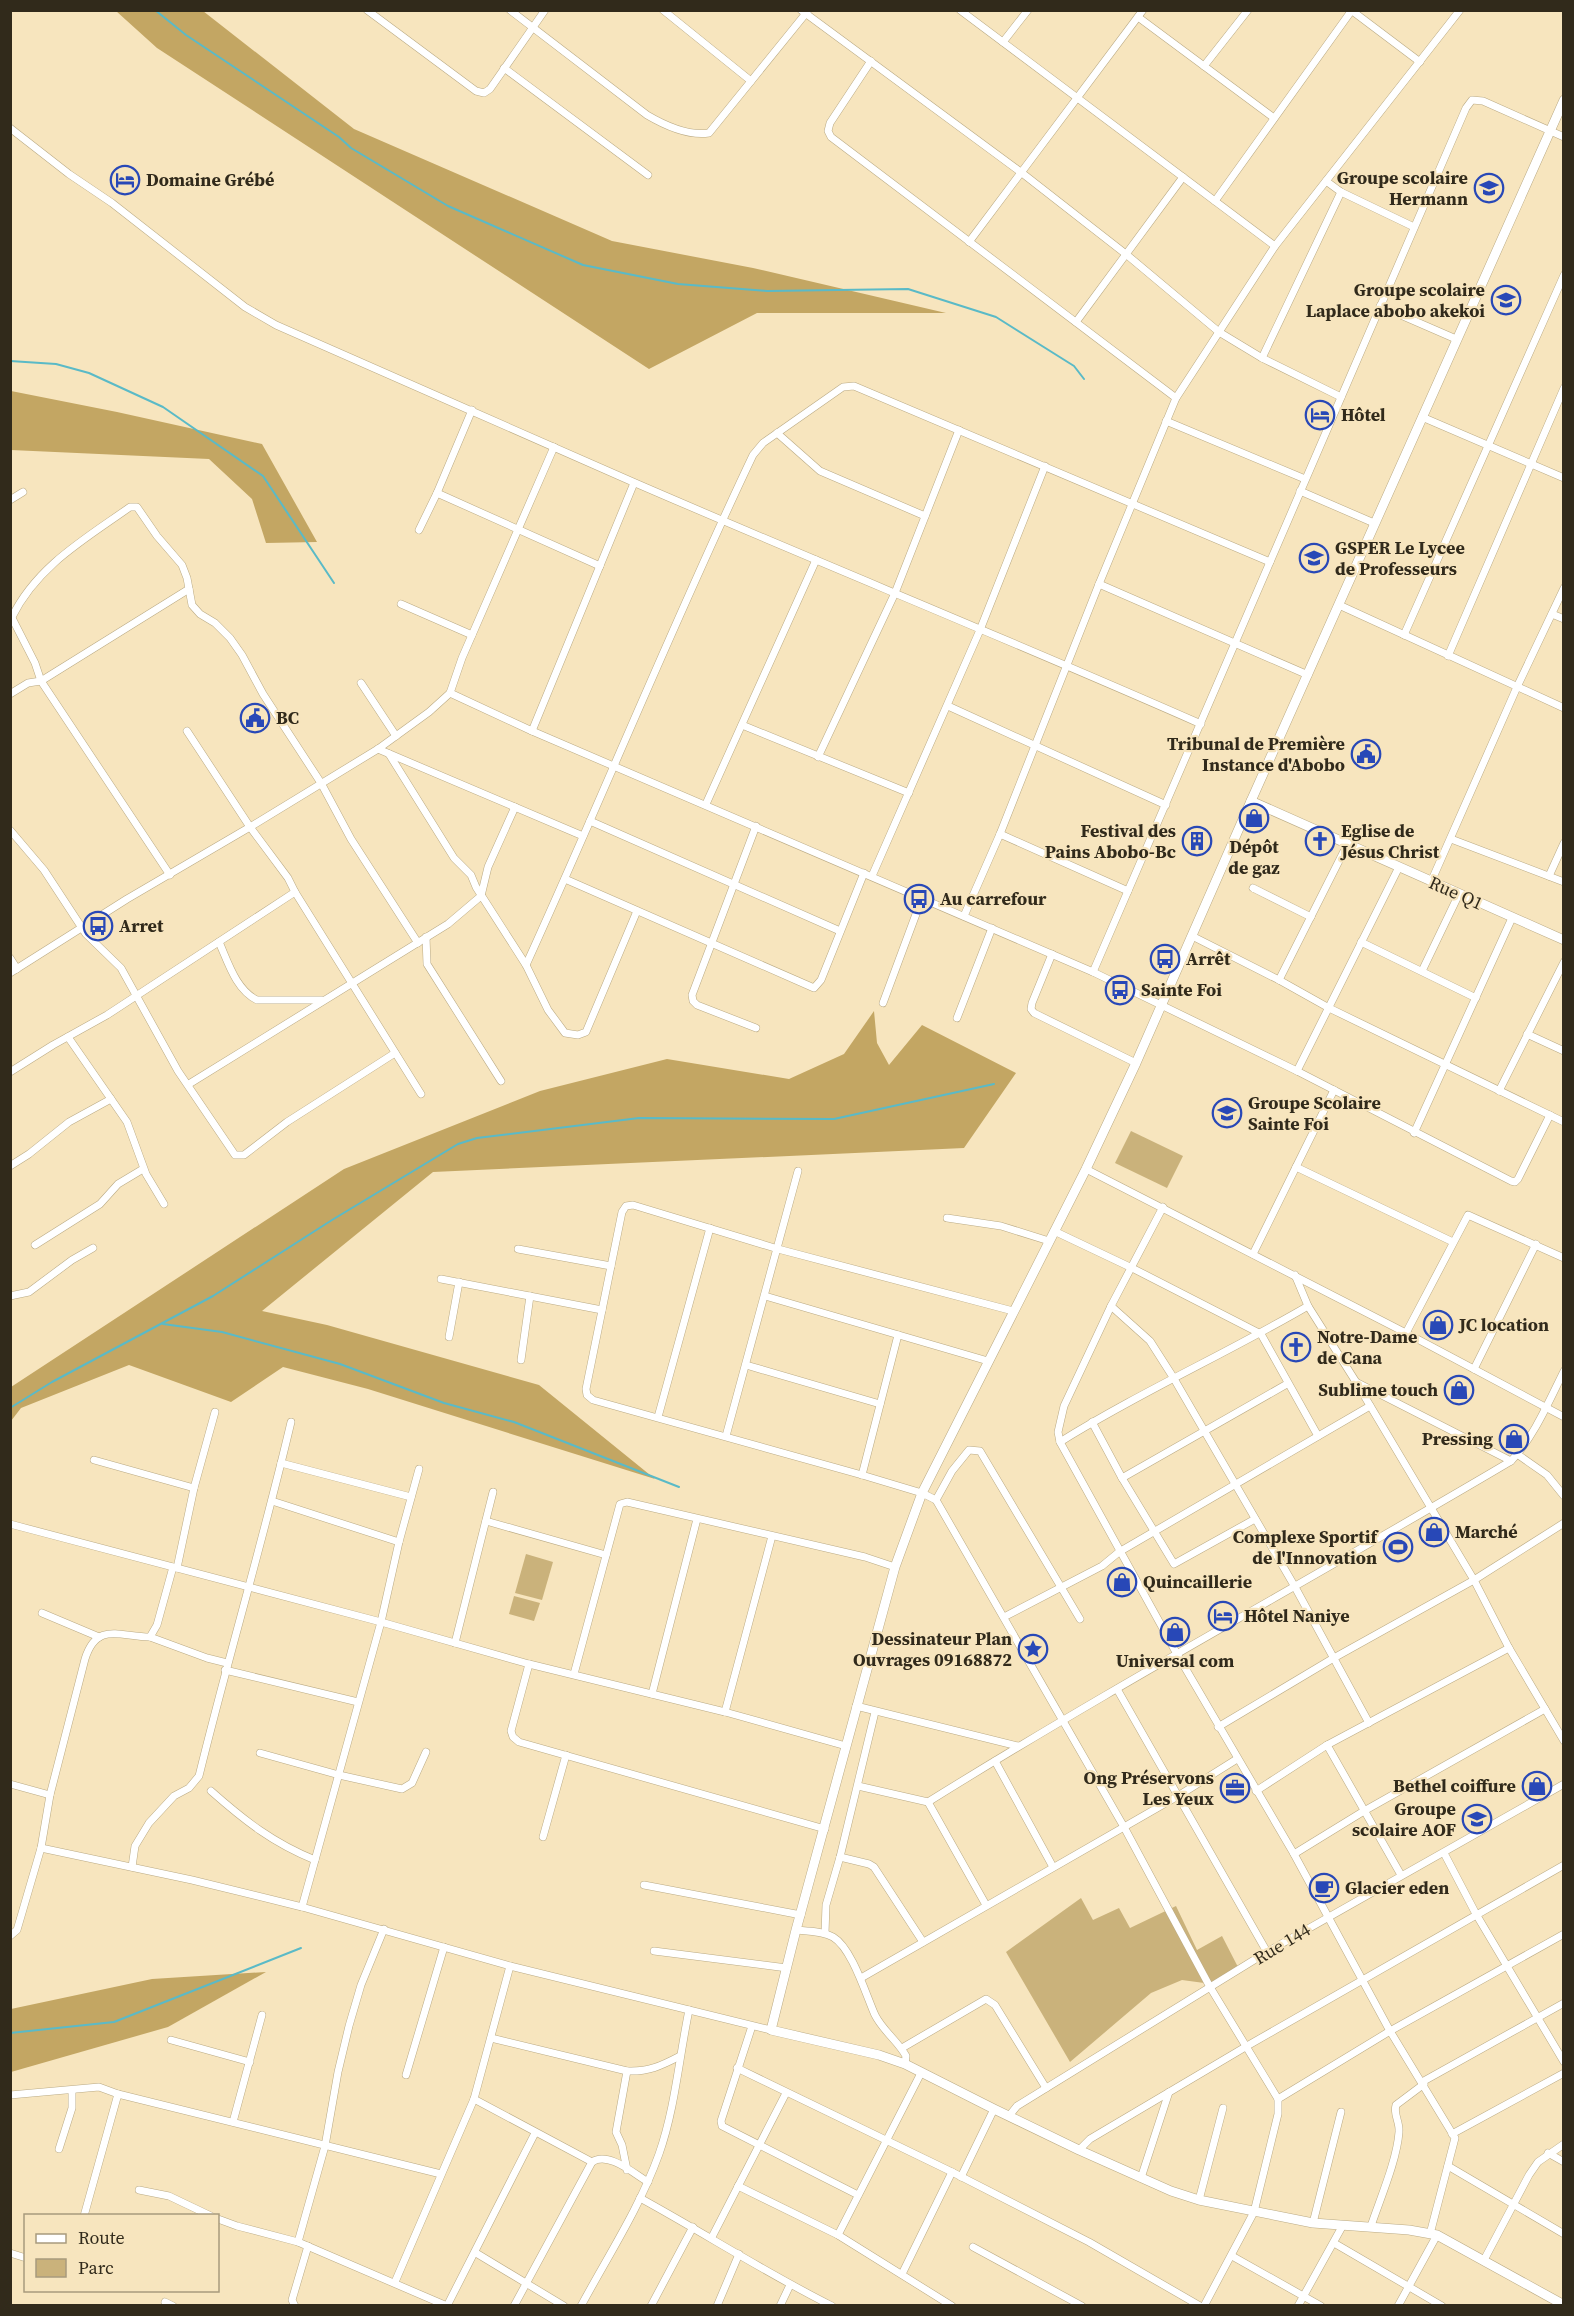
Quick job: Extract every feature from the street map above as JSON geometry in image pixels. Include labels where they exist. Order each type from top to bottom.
[{"type":"street","points":[[368,10],[477,92],[484,93],[490,89],[545,10]]},
{"type":"street","points":[[510,10],[647,115],[659,122],[694,133],[709,133],[805,12],[1022,173],[1127,255],[1219,332],[1262,358],[1341,396]]},
{"type":"street","points":[[663,10],[751,81]]},
{"type":"street","points":[[960,10],[1275,246]]},
{"type":"street","points":[[1003,42],[1028,10]]},
{"type":"street","points":[[1204,66],[1248,10]]},
{"type":"street","points":[[964,916],[1000,834],[1176,398],[1275,246],[1460,10]]},
{"type":"street","points":[[1215,201],[1352,11],[1420,62]]},
{"type":"street","points":[[969,242],[1141,14],[1204,66],[1274,117]]},
{"type":"street","points":[[871,61],[830,123],[828,130],[831,137],[1176,398]]},
{"type":"street","points":[[504,68],[648,175]]},
{"type":"street","points":[[1093,972],[1466,108],[1472,100],[1483,101],[1563,137]]},
{"type":"street","points":[[771,2031],[796,1930],[895,1567],[922,1493],[1086,1169],[1136,1063],[1563,100]]},
{"type":"street","points":[[10,128],[74,178],[112,203],[202,275],[261,317],[634,483],[1067,665],[1201,724]]},
{"type":"street","points":[[1076,322],[1183,177]]},
{"type":"street","points":[[1326,182],[1341,192],[1414,227]]},
{"type":"street","points":[[1262,358],[1341,192]]},
{"type":"street","points":[[1404,635],[1563,275]]},
{"type":"street","points":[[1380,306],[1456,339]]},
{"type":"street","points":[[526,965],[657,664],[753,455],[757,448],[777,433],[849,385],[1270,562]]},
{"type":"street","points":[[1448,656],[1563,388]]},
{"type":"street","points":[[419,530],[472,410]]},
{"type":"street","points":[[1422,417],[1563,478]]},
{"type":"street","points":[[1166,421],[1305,479]]},
{"type":"street","points":[[818,757],[895,593],[958,430]]},
{"type":"street","points":[[777,433],[820,471],[925,516]]},
{"type":"street","points":[[10,958],[14,971],[127,899],[378,749],[450,693],[472,635],[554,447]]},
{"type":"street","points":[[565,879],[814,988],[820,980],[840,931],[909,793],[948,706],[1045,466]]},
{"type":"street","points":[[532,731],[634,483]]},
{"type":"street","points":[[1300,491],[1374,523]]},
{"type":"street","points":[[10,500],[23,492]]},
{"type":"street","points":[[437,493],[600,566]]},
{"type":"street","points":[[170,875],[41,681],[35,663],[11,616],[21,599],[48,568],[80,540],[130,507],[137,507],[157,536],[178,560],[187,578],[192,604],[200,614],[215,623],[230,638],[263,694],[321,783],[347,833],[418,943]]},
{"type":"street","points":[[706,804],[816,560]]},
{"type":"street","points":[[1099,584],[1308,675]]},
{"type":"street","points":[[1431,882],[1516,687],[1563,588]]},
{"type":"street","points":[[10,694],[28,683],[41,681],[189,589]]},
{"type":"street","points":[[401,604],[472,635]]},
{"type":"street","points":[[1339,605],[1563,708]]},
{"type":"street","points":[[1552,614],[1563,619]]},
{"type":"street","points":[[361,684],[396,736]]},
{"type":"street","points":[[450,693],[532,731],[1093,972],[1297,1071],[1414,1133],[1515,1182],[1551,1115]]},
{"type":"street","points":[[948,706],[1166,805]]},
{"type":"street","points":[[742,725],[909,793]]},
{"type":"street","points":[[187,730],[250,827],[288,878],[421,1094]]},
{"type":"street","points":[[378,749],[583,836]]},
{"type":"street","points":[[389,754],[454,858],[471,875],[481,896],[526,965],[560,1029],[570,1035],[586,1032],[637,911]]},
{"type":"street","name":"Rue Q1","points":[[1251,801],[1563,940]]},
{"type":"street","points":[[189,1084],[457,917],[481,896],[488,867],[515,807]]},
{"type":"street","points":[[590,821],[840,931]]},
{"type":"street","points":[[756,826],[713,943],[693,990],[693,1001],[697,1005],[756,1028]]},
{"type":"street","points":[[10,830],[44,870],[82,929],[121,968],[178,1071],[189,1084],[211,1121],[238,1156],[244,1155],[344,1084],[395,1053]]},
{"type":"street","points":[[1000,834],[1128,891]]},
{"type":"street","points":[[1451,839],[1563,882]]},
{"type":"street","points":[[1549,876],[1563,843]]},
{"type":"street","points":[[1279,980],[1347,845]]},
{"type":"street","points":[[1297,1071],[1399,867]]},
{"type":"street","points":[[1253,888],[1311,917]]},
{"type":"street","points":[[10,1072],[137,996],[295,892]]},
{"type":"street","points":[[1422,971],[1459,894]]},
{"type":"street","points":[[883,1003],[922,898]]},
{"type":"street","points":[[1414,1133],[1512,918]]},
{"type":"street","points":[[957,1018],[992,928]]},
{"type":"street","points":[[1192,936],[1329,1008],[1563,1122]]},
{"type":"street","points":[[426,937],[427,964],[501,1080]]},
{"type":"street","points":[[219,942],[240,987],[247,995],[257,1000],[322,1000]]},
{"type":"street","points":[[1361,942],[1476,998]]},
{"type":"street","points":[[1052,954],[1032,1003],[1031,1009],[1034,1013],[1136,1063]]},
{"type":"street","points":[[1499,1091],[1563,962]]},
{"type":"street","points":[[1527,1034],[1563,1051]]},
{"type":"street","points":[[68,1037],[127,1122],[143,1169],[164,1204]]},
{"type":"street","points":[[1253,1254],[1334,1090]]},
{"type":"street","points":[[10,1166],[69,1122],[111,1099]]},
{"type":"street","points":[[1296,1167],[1453,1242]]},
{"type":"street","points":[[35,1245],[100,1204],[118,1184],[143,1169]]},
{"type":"street","points":[[1086,1169],[1295,1275],[1563,1417]]},
{"type":"street","points":[[726,1436],[798,1171]]},
{"type":"street","points":[[737,2068],[952,2172],[1089,2242],[1202,2306],[1232,2256],[1254,2212],[1278,2114],[1278,2098],[1210,1987],[1124,1827],[936,1500],[922,1493],[862,1475],[593,1400],[587,1395],[586,1389],[622,1212],[626,1206],[633,1206],[778,1249],[1013,1311]]},
{"type":"street","points":[[1162,1207],[1111,1306],[1064,1406],[1058,1432],[1060,1442],[1218,1727],[1294,1854],[1364,1979],[1390,2031],[1455,2140],[1433,2235],[1410,2286],[1398,2306]]},
{"type":"street","points":[[1406,1333],[1468,1215],[1563,1258]]},
{"type":"street","points":[[947,1218],[1001,1226],[1049,1241]]},
{"type":"street","points":[[658,1418],[710,1228]]},
{"type":"street","points":[[1054,1231],[1261,1334],[1318,1436]]},
{"type":"street","points":[[1474,1369],[1536,1244]]},
{"type":"street","points":[[10,1296],[29,1292],[72,1260],[93,1248]]},
{"type":"street","points":[[518,1249],[611,1266]]},
{"type":"street","points":[[1295,1275],[1308,1306],[1474,1580],[1509,1648],[1563,1741]]},
{"type":"street","points":[[441,1279],[602,1310]]},
{"type":"street","points":[[449,1337],[459,1282]]},
{"type":"street","points":[[521,1360],[530,1296]]},
{"type":"street","points":[[765,1296],[988,1361]]},
{"type":"street","points":[[1111,1306],[1150,1341],[1173,1377],[1369,1723]]},
{"type":"street","points":[[1060,1442],[1173,1377],[1261,1334],[1308,1306]]},
{"type":"street","points":[[862,1475],[898,1335]]},
{"type":"street","points":[[746,1365],[880,1404]]},
{"type":"street","points":[[858,1786],[928,1802],[1061,1720],[1511,1461],[1518,1454],[1545,1408],[1563,1371]]},
{"type":"street","points":[[1356,1382],[1511,1461]]},
{"type":"street","points":[[1122,1478],[1287,1384]]},
{"type":"street","points":[[1004,1617],[1102,1566],[1119,1552],[1370,1406]]},
{"type":"street","points":[[150,1637],[158,1626],[215,1412]]},
{"type":"street","points":[[132,1867],[135,1846],[149,1823],[174,1796],[189,1788],[200,1776],[226,1666],[272,1501],[291,1422]]},
{"type":"street","points":[[1092,1422],[1122,1478],[1173,1563],[1176,1564],[1255,1520]]},
{"type":"street","points":[[936,1500],[962,1456],[969,1450],[980,1451],[1080,1619]]},
{"type":"street","points":[[1518,1454],[1547,1474],[1563,1496]]},
{"type":"street","points":[[94,1460],[194,1488]]},
{"type":"street","points":[[281,1464],[411,1497]]},
{"type":"street","points":[[302,1907],[381,1622],[399,1542],[419,1469]]},
{"type":"street","points":[[455,1643],[493,1492]]},
{"type":"street","points":[[272,1501],[399,1542]]},
{"type":"street","points":[[574,1674],[620,1504],[627,1502],[865,1557],[895,1567]]},
{"type":"street","points":[[652,1694],[697,1519]]},
{"type":"street","points":[[486,1521],[606,1556]]},
{"type":"street","points":[[1218,1727],[1332,1659],[1474,1580],[1563,1523]]},
{"type":"street","points":[[10,1524],[381,1622],[529,1664],[725,1712],[846,1746]]},
{"type":"street","points":[[725,1712],[772,1536]]},
{"type":"street","points":[[42,1613],[99,1636]]},
{"type":"street","points":[[10,1936],[16,1930],[41,1848],[50,1795],[85,1659],[93,1641],[99,1636],[114,1633],[150,1637],[226,1666],[358,1702]]},
{"type":"street","points":[[1256,1791],[1327,1745],[1509,1648]]},
{"type":"street","points":[[529,1664],[513,1723],[513,1737],[519,1742],[825,1829]]},
{"type":"street","points":[[1117,1689],[1267,1952]]},
{"type":"street","points":[[856,1706],[1018,1746]]},
{"type":"street","points":[[1294,1854],[1364,1811],[1545,1709]]},
{"type":"street","points":[[825,1933],[826,1905],[876,1712]]},
{"type":"street","points":[[1327,1745],[1401,1875]]},
{"type":"street","points":[[260,1753],[339,1775],[402,1789],[412,1783],[426,1752]]},
{"type":"street","points":[[543,1837],[566,1755]]},
{"type":"street","points":[[861,1978],[1178,1796],[1238,1759]]},
{"type":"street","points":[[995,1761],[1053,1867]]},
{"type":"street","points":[[10,1784],[50,1795]]},
{"type":"street","name":"Rue 144","points":[[1009,2116],[1017,2106],[1267,1952],[1563,1784]]},
{"type":"street","points":[[211,1791],[242,1819],[272,1840],[315,1860]]},
{"type":"street","points":[[928,1802],[986,1905]]},
{"type":"street","points":[[41,1848],[302,1907],[510,1966],[771,2031],[879,2055],[905,2064],[1079,2150],[1141,2178],[1199,2200],[1313,2223],[1371,2226],[1433,2235],[1484,2260],[1563,2305]]},
{"type":"street","points":[[1444,1853],[1476,1914],[1563,2062]]},
{"type":"street","points":[[840,1857],[869,1863],[874,1867],[923,1942]]},
{"type":"street","points":[[1079,2150],[1090,2139],[1246,2046],[1563,1865]]},
{"type":"street","points":[[644,1885],[801,1914]]},
{"type":"street","points":[[298,2242],[325,2146],[338,2072],[361,1985],[384,1929]]},
{"type":"street","points":[[796,1930],[825,1933],[834,1937],[841,1944],[861,1978],[876,2017],[902,2048],[906,2056],[905,2064]]},
{"type":"street","points":[[1278,2098],[1390,2031],[1508,1967],[1563,1934]]},
{"type":"street","points":[[406,2075],[444,1947]]},
{"type":"street","points":[[654,1951],[787,1968]]},
{"type":"street","points":[[395,2282],[441,2174],[459,2139],[474,2099],[510,1966]]},
{"type":"street","points":[[902,2048],[986,1999],[995,2005],[1046,2088]]},
{"type":"street","points":[[1371,2226],[1397,2140],[1399,2123],[1394,2108],[1399,2101],[1423,2083],[1563,2003]]},
{"type":"street","points":[[580,2306],[648,2182],[666,2127],[689,2010]]},
{"type":"street","points":[[232,2122],[262,2015]]},
{"type":"street","points":[[752,2026],[721,2121],[722,2126],[858,2195]]},
{"type":"street","points":[[491,2038],[627,2071],[644,2072],[656,2069],[680,2056]]},
{"type":"street","points":[[171,2040],[250,2062]]},
{"type":"street","points":[[627,2071],[616,2132],[622,2145],[627,2170]]},
{"type":"street","points":[[838,2235],[921,2073]]},
{"type":"street","points":[[1452,2134],[1563,2073]]},
{"type":"street","points":[[10,2095],[99,2087],[117,2094],[441,2174]]},
{"type":"street","points":[[59,2149],[72,2108],[72,2091]]},
{"type":"street","points":[[1141,2178],[1169,2092]]},
{"type":"street","points":[[712,2237],[786,2093]]},
{"type":"street","points":[[85,2214],[117,2094]]},
{"type":"street","points":[[474,2099],[592,2162]]},
{"type":"street","points":[[1199,2200],[1223,2108]]},
{"type":"street","points":[[961,2177],[994,2109]]},
{"type":"street","points":[[1313,2223],[1341,2112]]},
{"type":"street","points":[[219,2219],[298,2242],[447,2306],[536,2133]]},
{"type":"street","points":[[1484,2260],[1529,2175],[1538,2162],[1563,2144]]},
{"type":"street","points":[[1548,2153],[1563,2162]]},
{"type":"street","points":[[514,2306],[592,2162],[597,2159],[607,2159],[648,2182]]},
{"type":"street","points":[[1448,2166],[1563,2234]]},
{"type":"street","points":[[903,2274],[952,2172]]},
{"type":"street","points":[[738,2186],[838,2235],[952,2306]]},
{"type":"street","points":[[139,2190],[170,2196],[207,2214]]},
{"type":"street","points":[[640,2198],[712,2237],[790,2285],[832,2306]]},
{"type":"street","points":[[1298,2306],[1343,2225]]},
{"type":"street","points":[[651,2306],[693,2227]]},
{"type":"street","points":[[1334,2243],[1443,2306]]},
{"type":"street","points":[[295,2306],[292,2300],[308,2246]]},
{"type":"street","points":[[973,2247],[1082,2306]]},
{"type":"street","points":[[476,2253],[564,2306]]},
{"type":"street","points":[[717,2306],[739,2254]]},
{"type":"street","points":[[1232,2256],[1321,2306]]},
{"type":"street","points":[[780,2306],[790,2285]]},
{"type":"street","points":[[165,2302],[173,2306]]},
{"type":"green space","points":[[1131,1131],[1183,1156],[1167,1188],[1115,1163]]},
{"type":"green space","points":[[526,1554],[553,1562],[542,1600],[515,1593]]},
{"type":"green space","points":[[514,1596],[540,1603],[534,1621],[509,1614]]},
{"type":"green space","points":[[1081,1898],[1093,1920],[1119,1908],[1130,1928],[1176,1906],[1197,1950],[1222,1936],[1239,1969],[1219,1985],[1182,1980],[1151,1993],[1070,2062],[1006,1952]]},
{"type":"shaded area","points":[[116,11],[203,11],[354,129],[612,241],[753,268],[946,313],[757,313],[649,369],[157,48]]},
{"type":"shaded area","points":[[11,391],[262,444],[317,542],[266,543],[252,499],[209,459],[11,450]]},
{"type":"shaded area","points":[[874,1011],[877,1043],[889,1065],[922,1025],[1016,1073],[964,1148],[433,1172],[262,1311],[327,1325],[539,1385],[655,1479],[368,1389],[283,1367],[231,1402],[129,1365],[21,1408],[11,1421],[11,1387],[344,1169],[540,1091],[667,1059],[789,1079],[844,1054]]},
{"type":"shaded area","points":[[266,1972],[168,2027],[11,2072],[11,2009],[152,1979]]},
{"type":"waterway","points":[[155,10],[186,35],[339,137],[351,148],[448,206],[583,265],[678,284],[767,291],[908,289],[996,317],[1074,366],[1084,379]]},
{"type":"waterway","points":[[10,361],[56,364],[89,373],[163,407],[263,476],[334,583]]},
{"type":"waterway","points":[[10,1408],[52,1382],[213,1296],[332,1220],[458,1144],[477,1138],[639,1118],[834,1119],[994,1084]]},
{"type":"waterway","points":[[163,1324],[222,1332],[340,1364],[444,1403],[514,1422],[679,1487]]},
{"type":"waterway","points":[[10,2033],[114,2022],[301,1948]]},
{"type":"place","name":"Domaine Grébé","points":[[125,180]]},
{"type":"place","name":"Groupe scolaire Hermann","points":[[1489,188]]},
{"type":"place","name":"Groupe scolaire Laplace abobo akekoi","points":[[1506,300]]},
{"type":"place","name":"Hôtel","points":[[1320,415]]},
{"type":"place","name":"GSPER Le Lycee de Professeurs","points":[[1314,558]]},
{"type":"place","name":"BC","points":[[255,718]]},
{"type":"place","name":"Tribunal de Première Instance d'Abobo","points":[[1366,754]]},
{"type":"place","name":"Dépôt de gaz","points":[[1254,818]]},
{"type":"place","name":"Festival des Pains Abobo-Bc","points":[[1197,841]]},
{"type":"place","name":"Eglise de Jésus Christ","points":[[1320,841]]},
{"type":"place","name":"Au carrefour","points":[[919,899]]},
{"type":"place","name":"Arret","points":[[98,926]]},
{"type":"place","name":"Arrêt","points":[[1165,959]]},
{"type":"place","name":"Sainte Foi","points":[[1120,990]]},
{"type":"place","name":"Groupe Scolaire Sainte Foi","points":[[1227,1113]]},
{"type":"place","name":"JC location","points":[[1438,1325]]},
{"type":"place","name":"Notre-Dame de Cana","points":[[1296,1347]]},
{"type":"place","name":"Sublime touch","points":[[1459,1390]]},
{"type":"place","name":"Pressing","points":[[1514,1439]]},
{"type":"place","name":"Marché","points":[[1434,1532]]},
{"type":"place","name":"Complexe Sportif de l'Innovation","points":[[1398,1547]]},
{"type":"place","name":"Quincaillerie","points":[[1122,1582]]},
{"type":"place","name":"Hôtel Naniye","points":[[1223,1616]]},
{"type":"place","name":"Universal com","points":[[1175,1632]]},
{"type":"place","name":"Dessinateur Plan Ouvrages 09168872","points":[[1033,1649]]},
{"type":"place","name":"Bethel coiffure","points":[[1537,1786]]},
{"type":"place","name":"Ong Préservons Les Yeux","points":[[1235,1788]]},
{"type":"place","name":"Groupe scolaire AOF","points":[[1477,1819]]},
{"type":"place","name":"Glacier eden","points":[[1324,1888]]}]
